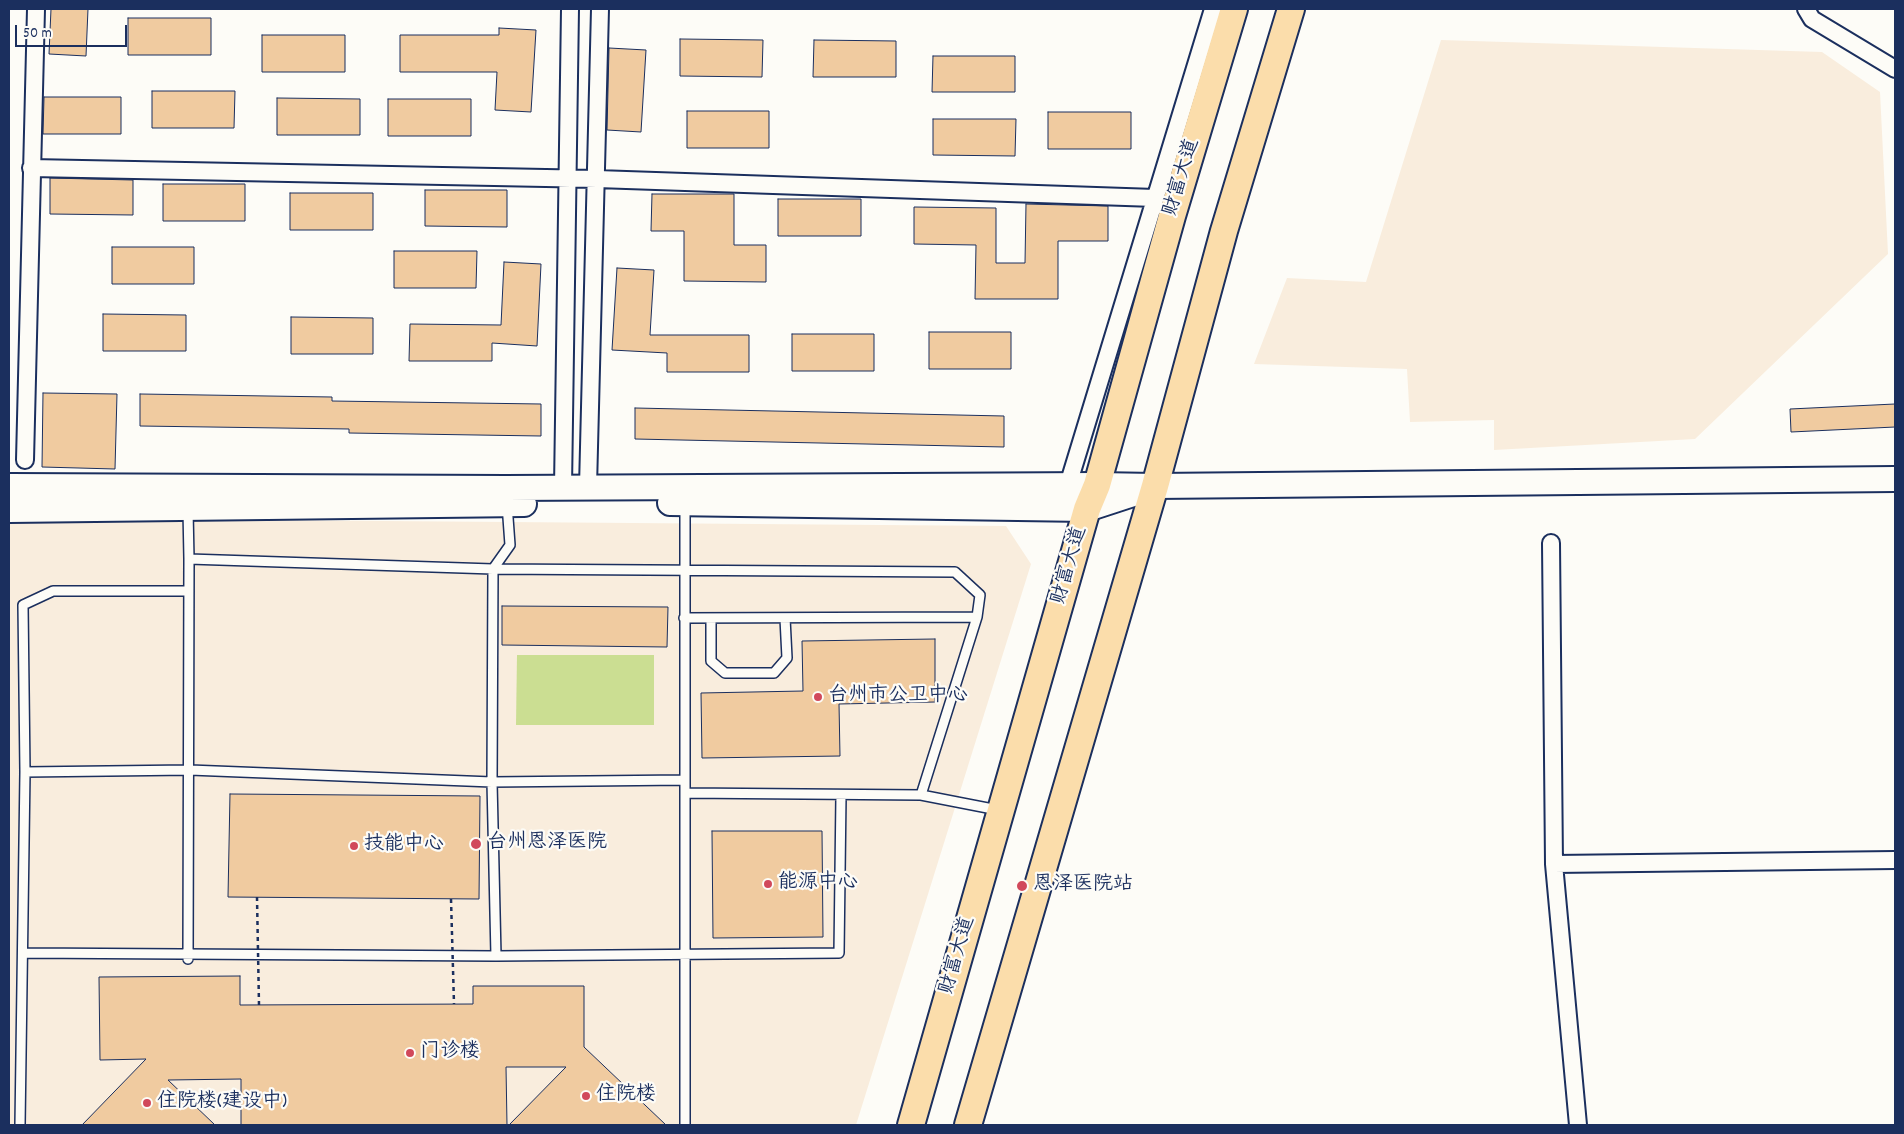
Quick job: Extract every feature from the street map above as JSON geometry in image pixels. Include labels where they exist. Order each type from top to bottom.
[{"type":"main road","name":"财富大道","points":[[910,1125],[1088,509],[1097,485],[1172,216],[1234,9]]},
{"type":"main road","points":[[968,1125],[1155,486],[1224,231],[1291,9]]},
{"type":"main road","points":[[9,510],[188,498],[686,495],[1068,485],[1155,486],[1895,479]]},
{"type":"main road","points":[[9,486],[44,485],[188,498]]},
{"type":"main road","points":[[507,496],[563,487],[588,487],[686,495],[1088,509],[1155,486]]},
{"type":"street","points":[[25,460],[36,9]]},
{"type":"street","points":[[563,487],[570,9]]},
{"type":"street","points":[[588,487],[600,9]]},
{"type":"street","points":[[1068,485],[1213,9]]},
{"type":"street","points":[[1806,9],[1812,19],[1895,69]]},
{"type":"street","points":[[31,168],[568,178],[1155,198]]},
{"type":"street","points":[[1551,543],[1554,864],[1578,1125]]},
{"type":"street","points":[[1554,864],[1895,860]]},
{"type":"lane","points":[[684,1125],[684,570],[686,495]]},
{"type":"lane","points":[[496,956],[492,782],[493,569],[510,545],[507,496]]},
{"type":"lane","points":[[188,498],[190,770],[188,956]]},
{"type":"lane","points":[[189,559],[493,569],[955,572],[980,595],[976,618],[921,795]]},
{"type":"lane","points":[[20,1125],[24,954],[25,772],[23,606],[52,590],[189,591]]},
{"type":"lane","points":[[684,618],[976,618]]},
{"type":"lane","points":[[711,618],[711,661],[725,673],[774,673],[787,658],[785,618]]},
{"type":"lane","points":[[25,772],[190,770],[492,782],[684,780]]},
{"type":"lane","points":[[685,794],[921,795],[1001,811]]},
{"type":"lane","points":[[24,954],[496,956],[839,953],[841,795]]},
{"type":"path","points":[[257,897],[259,1005]]},
{"type":"path","points":[[451,899],[454,1004]]},
{"type":"shaded area","points":[[1441,40],[1822,52],[1880,92],[1888,254],[1695,439],[1494,450],[1494,420],[1410,422],[1407,369],[1254,364],[1287,278],[1366,282]]},
{"type":"shaded area","name":"台州恩泽医院","points":[[9,518],[1006,526],[1031,564],[856,1125],[9,1125]]},
{"type":"green space","points":[[517,655],[654,655],[654,725],[516,725]]},
{"type":"building","points":[[51,9],[88,9],[86,56],[49,54]]},
{"type":"building","points":[[128,18],[211,18],[211,55],[128,55]]},
{"type":"building","points":[[499,28],[536,30],[531,112],[495,110],[497,72],[400,72],[400,35],[499,35]]},
{"type":"building","points":[[262,35],[345,35],[345,72],[262,72]]},
{"type":"building","points":[[680,39],[763,40],[762,77],[680,76]]},
{"type":"building","points":[[814,40],[896,41],[896,77],[813,77]]},
{"type":"building","points":[[609,48],[646,50],[641,132],[607,130]]},
{"type":"building","points":[[933,56],[1015,56],[1015,92],[932,92]]},
{"type":"building","points":[[152,91],[235,91],[234,128],[152,128]]},
{"type":"building","points":[[44,97],[121,97],[121,134],[43,134]]},
{"type":"building","points":[[277,98],[360,99],[360,135],[277,135]]},
{"type":"building","points":[[388,99],[471,99],[471,136],[388,136]]},
{"type":"building","points":[[687,111],[769,111],[769,148],[687,148]]},
{"type":"building","points":[[1048,112],[1131,112],[1131,149],[1048,149]]},
{"type":"building","points":[[933,119],[1016,119],[1015,156],[933,155]]},
{"type":"building","points":[[50,178],[133,180],[133,215],[50,214]]},
{"type":"building","points":[[163,184],[245,184],[245,221],[163,221]]},
{"type":"building","points":[[425,190],[507,190],[507,227],[425,226]]},
{"type":"building","points":[[290,193],[373,193],[373,230],[290,230]]},
{"type":"building","points":[[652,194],[734,194],[734,245],[766,245],[766,282],[684,281],[684,231],[651,231]]},
{"type":"building","points":[[778,199],[861,199],[861,236],[778,236]]},
{"type":"building","points":[[1026,204],[1108,206],[1108,241],[1058,241],[1058,299],[975,299],[976,245],[914,244],[914,207],[996,208],[996,263],[1025,263]]},
{"type":"building","points":[[112,247],[194,247],[194,284],[112,284]]},
{"type":"building","points":[[394,251],[477,251],[476,288],[394,288]]},
{"type":"building","points":[[504,262],[541,264],[537,346],[492,343],[492,361],[409,361],[410,324],[501,325]]},
{"type":"building","points":[[617,268],[654,270],[650,335],[749,335],[749,372],[667,372],[667,353],[612,350]]},
{"type":"building","points":[[103,314],[186,315],[186,351],[103,351]]},
{"type":"building","points":[[291,317],[373,318],[373,354],[291,354]]},
{"type":"building","points":[[929,332],[1011,332],[1011,369],[929,369]]},
{"type":"building","points":[[792,334],[874,334],[874,371],[792,371]]},
{"type":"building","points":[[43,393],[117,394],[115,469],[42,467]]},
{"type":"building","points":[[140,394],[332,397],[332,401],[541,404],[541,436],[349,433],[349,429],[140,426]]},
{"type":"building","points":[[1895,404],[1895,427],[1791,432],[1790,409]]},
{"type":"building","points":[[635,408],[1004,416],[1004,447],[635,439]]},
{"type":"building","points":[[502,606],[668,607],[667,647],[502,645]]},
{"type":"building","name":"台州市公卫中心","points":[[935,639],[935,702],[839,704],[840,756],[702,758],[701,693],[803,691],[802,641]]},
{"type":"building","name":"技能中心","points":[[230,794],[480,796],[479,899],[228,897]]},
{"type":"building","name":"能源中心","points":[[712,831],[822,831],[823,937],[713,938]]},
{"type":"building","name":"门诊楼","points":[[240,976],[240,1005],[473,1004],[473,986],[584,986],[584,1047],[666,1125],[509,1125],[566,1067],[506,1067],[507,1125],[241,1125],[241,1079],[168,1080],[215,1125],[82,1125],[146,1059],[100,1060],[99,977]]},
{"type":"place","name":"台州市公卫中心","points":[[818,697]]},
{"type":"place","name":"台州恩泽医院","points":[[476,844]]},
{"type":"place","name":"技能中心","points":[[354,846]]},
{"type":"place","name":"能源中心","points":[[768,884]]},
{"type":"place","name":"恩泽医院站","points":[[1022,886]]},
{"type":"place","name":"门诊楼","points":[[410,1053]]},
{"type":"place","name":"住院楼","points":[[586,1096]]},
{"type":"place","name":"住院楼(建设中)","points":[[147,1103]]}]
